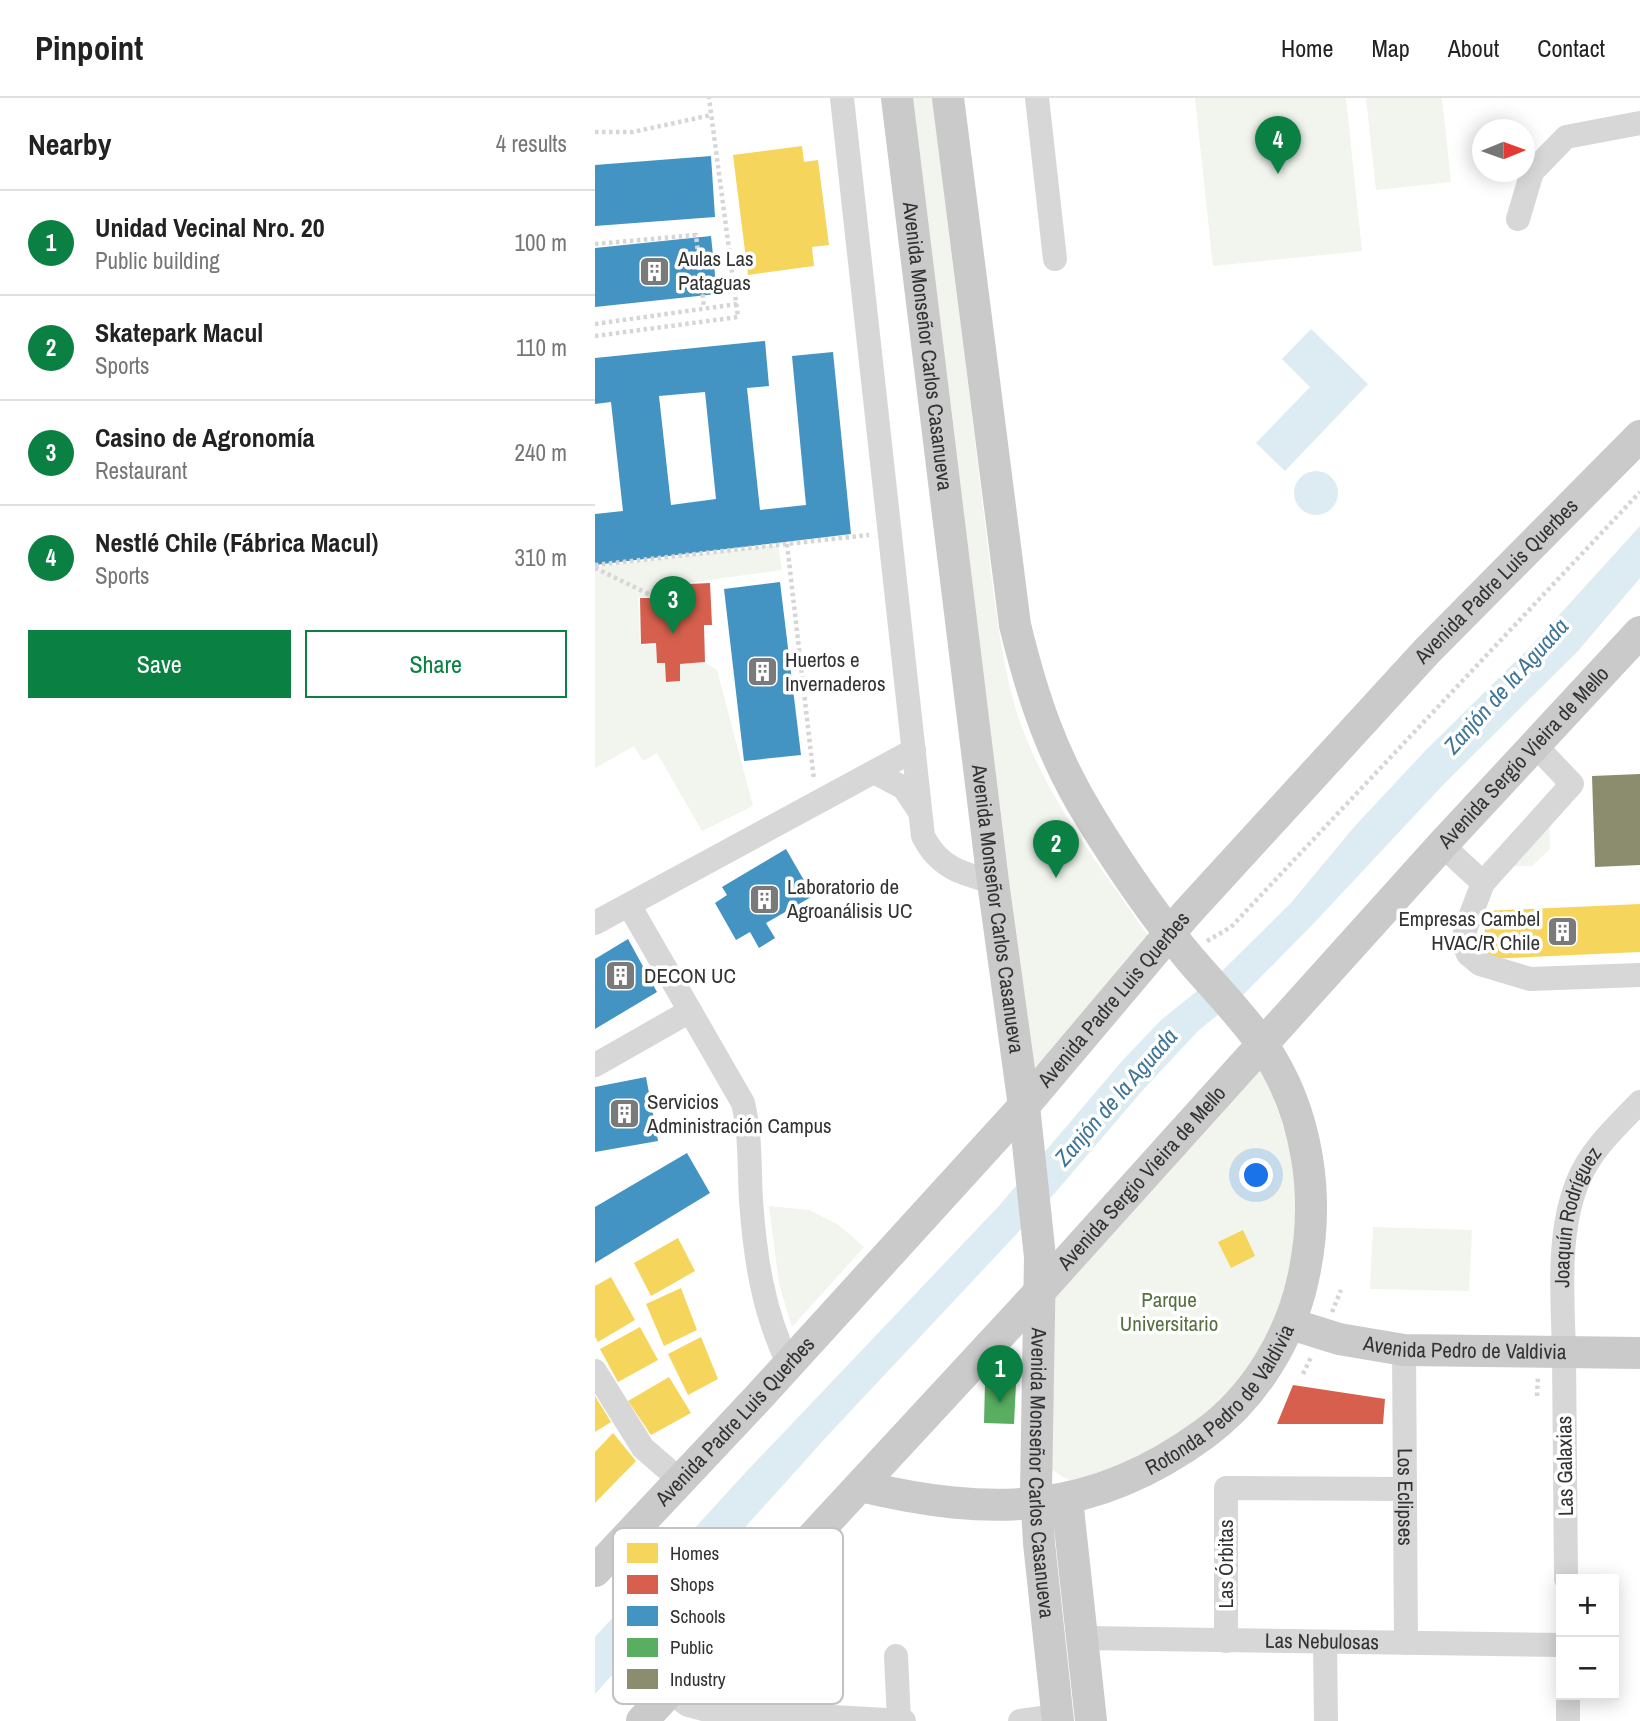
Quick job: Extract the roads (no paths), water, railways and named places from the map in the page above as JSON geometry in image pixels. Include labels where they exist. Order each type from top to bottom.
[{"type":"main road","name":"Avenida Monseñor Carlos Casanueva","points":[[897,98],[1040,1257],[1037,1504],[1057,1719]]},
{"type":"main road","points":[[948,98],[1015,625],[1031,691],[1055,754],[1089,816],[1181,947],[1262,1045]]},
{"type":"main road","name":"Avenida Padre Luis Querbes","points":[[636,1528],[788,1363],[1025,1119],[1181,947],[1427,651],[1640,436]]},
{"type":"main road","name":"Avenida Sergio Vieira de Mello","points":[[821,1528],[1041,1290],[1442,845],[1639,635]]},
{"type":"main road","name":"Rotonda Pedro de Valdivia","points":[[860,1486],[948,1502],[1016,1506],[1067,1499],[1131,1478],[1167,1459],[1210,1430],[1230,1412],[1256,1381],[1290,1324],[1300,1294],[1312,1221],[1309,1171],[1296,1112],[1279,1072],[1262,1045]]},
{"type":"main road","name":"Avenida Pedro de Valdivia","points":[[1290,1324],[1339,1339],[1404,1350],[1640,1353]]},
{"type":"main road","name":"Avenida Monseñor Carlos Casanueva","points":[[1067,1499],[1091,1721]]},
{"type":"main road","name":"Avenida Padre Luis Querbes","points":[[595,1571],[613,1552]]},
{"type":"main road","name":"Avenida Sergio Vieira de Mello","points":[[642,1721],[658,1704]]},
{"type":"street","points":[[842,98],[923,836],[930,852],[939,860],[961,872],[993,882]]},
{"type":"street","points":[[1037,98],[1055,259]]},
{"type":"street","points":[[1518,219],[1532,172],[1566,137],[1640,123]]},
{"type":"street","points":[[1535,744],[1572,783],[1483,883],[1464,939],[1468,954],[1480,964],[1530,979],[1640,975]]},
{"type":"street","points":[[595,923],[914,750]]},
{"type":"street","points":[[874,772],[904,789],[921,812]]},
{"type":"street","points":[[1442,845],[1483,883]]},
{"type":"street","points":[[629,905],[743,1103],[751,1158],[755,1246],[765,1304],[788,1363]]},
{"type":"street","points":[[595,1065],[690,1011]]},
{"type":"street","name":"Joaquín Rodríguez","points":[[1564,1352],[1565,1249],[1573,1194],[1595,1151],[1640,1102]]},
{"type":"street","name":"Los Eclipses","points":[[1404,1350],[1406,1643]]},
{"type":"street","name":"Las Galaxias","points":[[1564,1352],[1566,1574]]},
{"type":"street","points":[[595,1371],[643,1447],[681,1481]]},
{"type":"street","name":"Las Órbitas","points":[[1226,1640],[1226,1488],[1405,1489]]},
{"type":"street","name":"Las Nebulosas","points":[[1082,1639],[1556,1645]]},
{"type":"street","points":[[1325,1642],[1326,1721]]},
{"type":"street","points":[[688,1704],[707,1710],[902,1721],[896,1656]]},
{"type":"street","points":[[1568,1700],[1568,1721]]},
{"type":"street","points":[[1020,1721],[1057,1719]]},
{"type":"water","points":[[1311,329],[1368,384],[1285,471],[1256,443],[1310,387],[1282,359]]},
{"type":"water","points":[[1316,471],[1331,478],[1338,493],[1331,508],[1316,515],[1301,508],[1294,493],[1301,478]]},
{"type":"water","name":"Zanjón de la Aguada","points":[[1640,526],[1640,578],[1578,651],[1444,784],[1244,994],[1199,1030],[1142,1091],[1055,1193],[744,1528],[695,1528],[998,1207],[1122,1061],[1161,1020],[1222,971],[1290,904],[1354,827],[1425,751],[1531,646]]},
{"type":"water","points":[[613,1617],[613,1674],[595,1694],[595,1637]]},
{"type":"place","name":"Nestlé Chile (Fábrica Macul)","points":[[1278,174]]},
{"type":"place","name":"Aulas Las Pataguas","points":[[655,271]]},
{"type":"place","name":"Casino de Agronomía","points":[[673,634]]},
{"type":"place","name":"Huertos e Invernaderos","points":[[762,672]]},
{"type":"place","name":"Skatepark Macul","points":[[1056,878]]},
{"type":"place","name":"Laboratorio de Agroanálisis UC","points":[[764,899]]},
{"type":"place","name":"Empresas Cambel HVAC/R Chile","points":[[1563,931]]},
{"type":"place","name":"DECON UC","points":[[621,976]]},
{"type":"place","name":"Servicios Administración Campus","points":[[624,1114]]},
{"type":"place","name":"Unidad Vecinal Nro. 20","points":[[1000,1403]]},
{"type":"park label","name":"Parque Universitario","points":[[1169,1312]]}]
